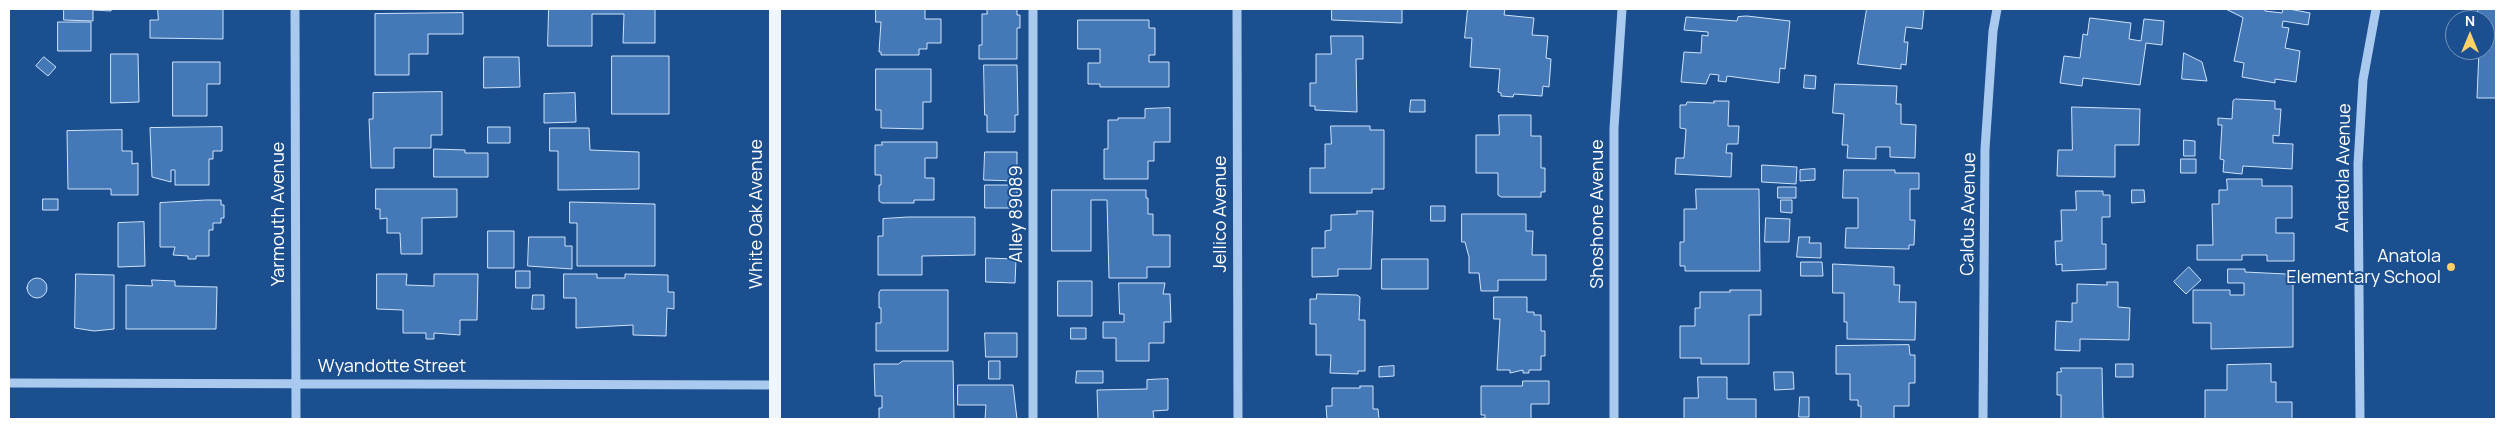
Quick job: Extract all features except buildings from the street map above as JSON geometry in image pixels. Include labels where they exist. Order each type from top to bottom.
[{"type":"main road","name":"White Oak Avenue","points":[[775,9],[775,419]]},
{"type":"street","name":"Yarmouth Avenue","points":[[295,9],[296,419]]},
{"type":"street","name":"Alley 89089","points":[[1033,9],[1034,419]]},
{"type":"street","name":"Jellico Avenue","points":[[1237,9],[1238,419]]},
{"type":"street","name":"Shoshone Avenue","points":[[1614,419],[1614,128],[1622,9]]},
{"type":"street","name":"Caldus Avenue","points":[[1983,419],[1985,149],[1997,9]]},
{"type":"street","name":"Anatola Avenue","points":[[2360,419],[2358,164],[2363,80],[2376,9]]},
{"type":"street","name":"Wyandotte Street","points":[[9,383],[775,384]]},
{"type":"place","name":"Anatola Elementary School","points":[[2451,267]]}]
